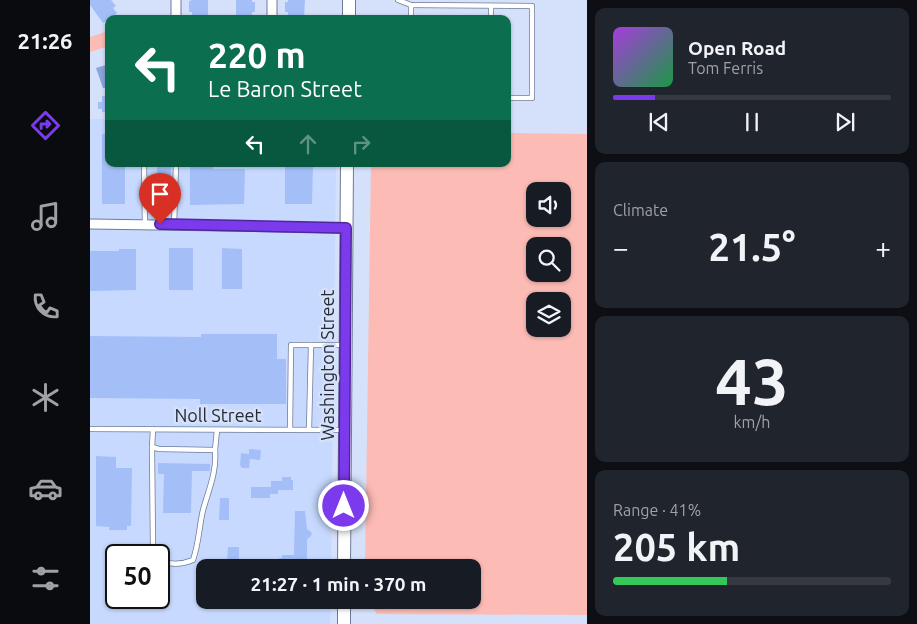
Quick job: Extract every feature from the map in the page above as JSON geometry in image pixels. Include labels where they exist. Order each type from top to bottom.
[{"type":"main road","points":[[349,0],[349,15]]},
{"type":"main road","name":"Washington Street","points":[[344,559],[347,167]]},
{"type":"main road","points":[[344,609],[344,624]]},
{"type":"street","points":[[176,0],[176,15]]},
{"type":"street","points":[[272,0],[272,15]]},
{"type":"street","points":[[90,224],[346,228]]},
{"type":"lane","points":[[398,0],[411,5],[532,6],[532,98],[511,98]]},
{"type":"lane","points":[[411,5],[411,15]]},
{"type":"lane","points":[[490,15],[491,6]]},
{"type":"lane","points":[[144,167],[145,224]]},
{"type":"lane","points":[[174,225],[176,167]]},
{"type":"lane","points":[[290,430],[291,345],[346,345]]},
{"type":"lane","points":[[309,430],[311,345]]},
{"type":"lane","name":"Noll Street","points":[[90,429],[345,430]]},
{"type":"lane","points":[[153,430],[153,544]]},
{"type":"lane","points":[[170,564],[184,564],[193,560],[216,462],[217,430]]},
{"type":"lane","points":[[152,447],[159,449],[215,450]]},
{"type":"shaded area","points":[[105,32],[105,47],[90,52],[90,37]]},
{"type":"shaded area","points":[[105,65],[105,88],[103,88],[96,68]]},
{"type":"shaded area","points":[[90,119],[105,119],[105,167],[336,167],[331,559],[196,559],[196,609],[331,609],[330,624],[90,624]]},
{"type":"shaded area","points":[[511,133],[587,134],[587,615],[377,614],[374,609],[481,609],[481,559],[365,559],[371,167],[511,167]]},
{"type":"building","points":[[90,0],[111,0],[116,6],[113,8],[117,13],[114,15],[105,15],[105,22],[103,23],[90,5]]},
{"type":"building","points":[[208,0],[208,15],[192,15],[192,12],[189,12],[189,1]]},
{"type":"building","points":[[236,0],[252,0],[252,2],[255,2],[255,12],[252,12],[252,15],[236,15]]},
{"type":"building","points":[[288,0],[305,0],[304,15],[288,15],[288,12],[285,12],[285,2],[288,2]]},
{"type":"building","points":[[102,96],[105,96],[105,112],[102,112],[102,109],[98,109],[98,102],[102,102]]},
{"type":"building","points":[[102,134],[105,134],[105,167],[125,167],[125,204],[102,204]]},
{"type":"building","points":[[157,167],[171,167],[171,196],[157,196]]},
{"type":"building","points":[[190,167],[245,169],[244,204],[190,205]]},
{"type":"building","points":[[285,167],[313,167],[312,204],[285,204]]},
{"type":"building","points":[[169,248],[193,248],[193,290],[169,290]]},
{"type":"building","points":[[222,248],[242,249],[242,289],[222,289]]},
{"type":"building","points":[[119,249],[136,249],[136,290],[90,291],[90,251],[119,251]]},
{"type":"building","points":[[201,334],[277,334],[277,359],[286,359],[286,404],[200,404],[200,399],[90,398],[90,336],[201,337]]},
{"type":"building","points":[[249,449],[261,450],[260,460],[250,459],[249,468],[242,468],[240,465],[241,453],[249,454]]},
{"type":"building","points":[[96,456],[116,457],[116,468],[132,468],[131,526],[127,526],[127,530],[109,530],[109,527],[96,526]]},
{"type":"building","points":[[158,463],[210,464],[210,471],[192,471],[191,513],[163,513],[164,474],[158,474]]},
{"type":"building","points":[[282,477],[291,477],[291,480],[293,480],[293,490],[278,490],[278,494],[270,494],[270,498],[251,498],[251,487],[271,487],[271,481],[282,481]]},
{"type":"building","points":[[220,498],[229,498],[229,520],[219,520]]},
{"type":"building","points":[[295,511],[305,511],[307,529],[312,533],[307,539],[307,559],[279,559],[282,558],[282,555],[294,555]]},
{"type":"building","points":[[228,547],[239,547],[239,559],[227,559]]},
{"type":"route","points":[[160,224],[346,228],[344,506]]}]
